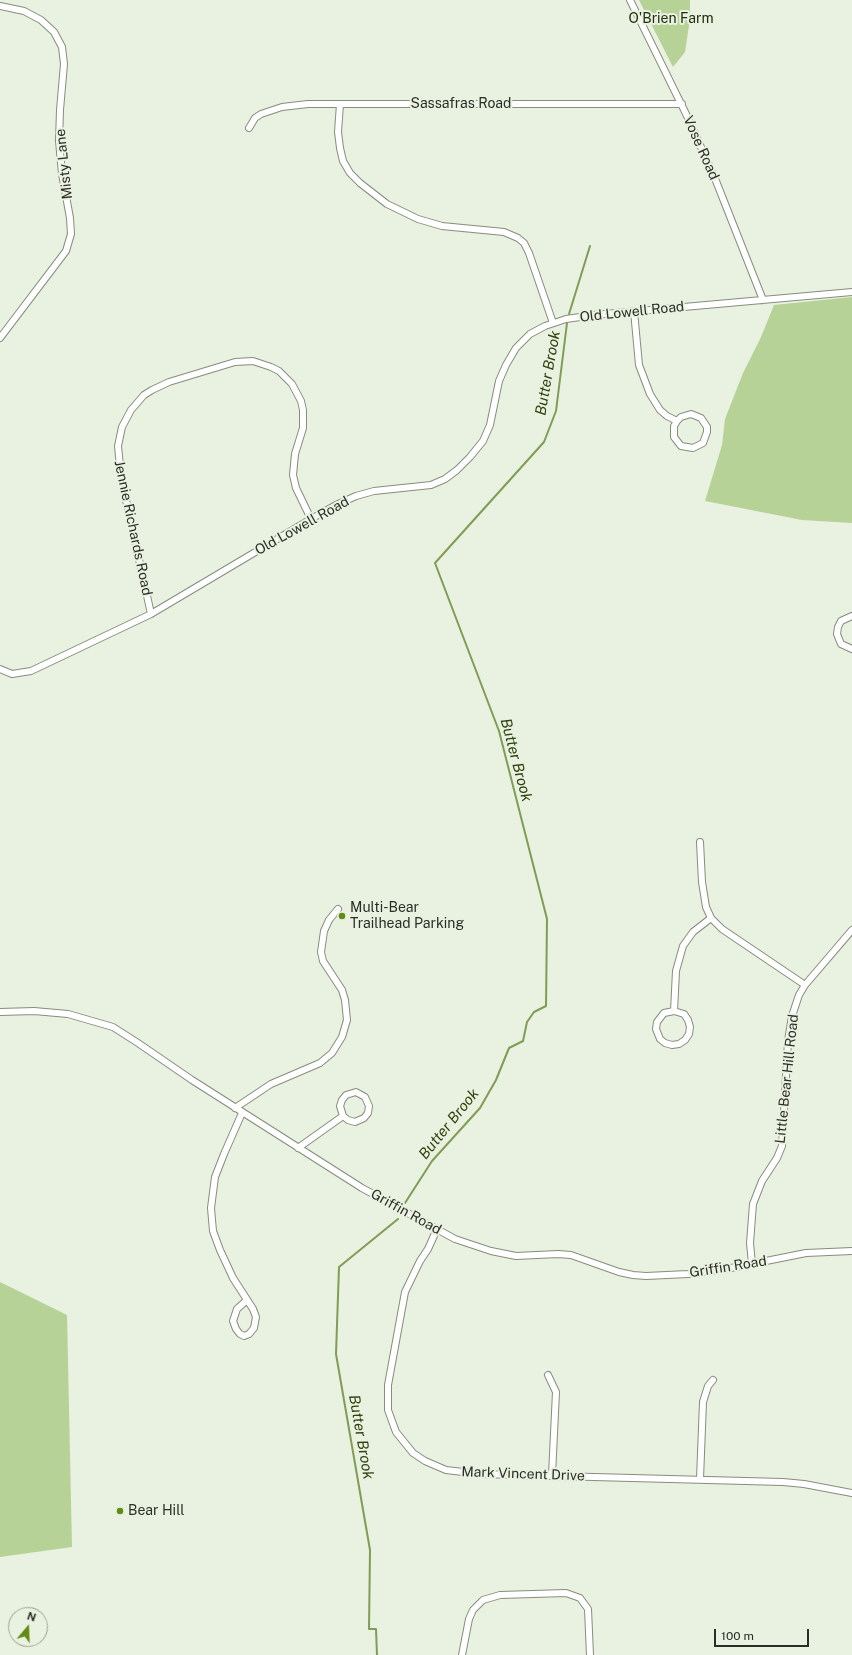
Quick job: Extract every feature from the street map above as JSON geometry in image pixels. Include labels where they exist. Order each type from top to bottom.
[{"type":"street","name":"Vose Road","points":[[630,0],[682,104],[716,181],[764,300]]},
{"type":"street","name":"Misty Lane","points":[[0,6],[24,12],[41,20],[54,32],[62,47],[64,64],[59,141],[62,174],[70,218],[71,234],[66,251],[0,338]]},
{"type":"street","name":"Sassafras Road","points":[[249,128],[255,118],[261,114],[282,107],[308,104],[682,104]]},
{"type":"street","points":[[340,104],[338,132],[343,161],[350,173],[360,184],[387,204],[418,219],[442,226],[504,232],[518,238],[524,243],[529,253],[553,322]]},
{"type":"street","name":"Old Lowell Road","points":[[0,669],[12,674],[31,670],[150,614],[311,519],[356,496],[374,491],[431,485],[445,479],[470,457],[483,441],[490,426],[499,381],[516,348],[530,334],[553,322],[594,315],[852,292]]},
{"type":"street","points":[[634,311],[639,365],[645,385],[660,410],[667,416],[677,421]]},
{"type":"street","name":"Jennie Richards Road","points":[[150,614],[121,477],[118,446],[122,427],[126,418],[137,402],[152,390],[169,382],[235,362],[253,361],[262,363],[279,371],[292,384],[301,401],[303,410],[302,428],[294,454],[293,475],[296,488],[311,519]]},
{"type":"street","points":[[685,415],[696,415],[701,418],[707,432],[703,443],[693,448],[681,446],[674,437],[674,426],[677,421],[685,415]]},
{"type":"street","points":[[852,616],[842,622],[838,628],[837,634],[841,644],[852,649]]},
{"type":"street","points":[[700,842],[702,882],[706,907],[711,918],[722,929],[805,985]]},
{"type":"street","points":[[235,1108],[271,1084],[320,1063],[332,1053],[342,1037],[347,1020],[345,1000],[342,990],[323,961],[321,952],[324,931],[329,920],[338,909]]},
{"type":"street","points":[[674,1011],[676,971],[680,954],[687,939],[693,932],[711,918]]},
{"type":"street","name":"Little Bear Hill Road","points":[[752,1264],[750,1243],[753,1204],[762,1181],[777,1158],[782,1146],[790,1027],[795,1005],[805,985],[852,930]]},
{"type":"street","name":"Griffin Road","points":[[0,1012],[34,1011],[68,1014],[112,1027],[242,1113],[362,1188],[461,1242],[504,1255],[572,1255],[619,1272],[634,1275],[688,1274],[752,1264],[806,1253],[852,1251]]},
{"type":"street","points":[[674,1011],[684,1014],[690,1027],[689,1034],[685,1040],[679,1044],[672,1045],[665,1043],[660,1039],[656,1029],[657,1022],[661,1016],[667,1012],[674,1011]]},
{"type":"street","points":[[352,1092],[359,1093],[367,1100],[369,1106],[368,1112],[361,1120],[351,1121],[343,1116],[340,1110],[340,1103],[346,1095],[352,1092]]},
{"type":"street","points":[[242,1113],[215,1177],[211,1208],[213,1231],[220,1250],[255,1313],[257,1321],[252,1332],[244,1336],[236,1329],[234,1316],[237,1309],[247,1300]]},
{"type":"street","points":[[298,1148],[343,1116]]},
{"type":"street","name":"Mark Vincent Drive","points":[[437,1229],[428,1249],[404,1292],[388,1385],[388,1410],[396,1432],[413,1453],[435,1466],[446,1470],[480,1474],[793,1482],[852,1493]]},
{"type":"street","points":[[548,1375],[556,1392],[552,1476]]},
{"type":"street","points":[[700,1479],[702,1402],[708,1386],[713,1380]]},
{"type":"street","points":[[462,1655],[468,1619],[473,1610],[483,1600],[500,1595],[566,1593],[580,1598],[588,1609],[590,1655]]},
{"type":"green space","name":"O'Brien Farm","points":[[639,0],[690,0],[690,19],[685,52],[673,67]]},
{"type":"green space","points":[[852,297],[852,523],[802,520],[705,501],[722,445],[725,419],[743,373],[761,337],[774,305]]},
{"type":"green space","points":[[0,1282],[67,1315],[72,1547],[0,1557]]},
{"type":"waterway","name":"Butter Brook","points":[[569,314],[590,246]]},
{"type":"waterway","name":"Butter Brook","points":[[405,1203],[432,1161],[480,1108],[496,1080],[509,1048],[523,1041],[527,1022],[534,1012],[546,1006],[547,919],[499,731],[435,563],[544,442],[556,411],[567,323]]},
{"type":"waterway","name":"Butter Brook","points":[[377,1655],[376,1629],[369,1629],[370,1550],[336,1354],[339,1267],[398,1219]]},
{"type":"place","name":"Multi-Bear Trailhead Parking","points":[[342,916]]},
{"type":"place","name":"Bear Hill","points":[[120,1511]]}]
